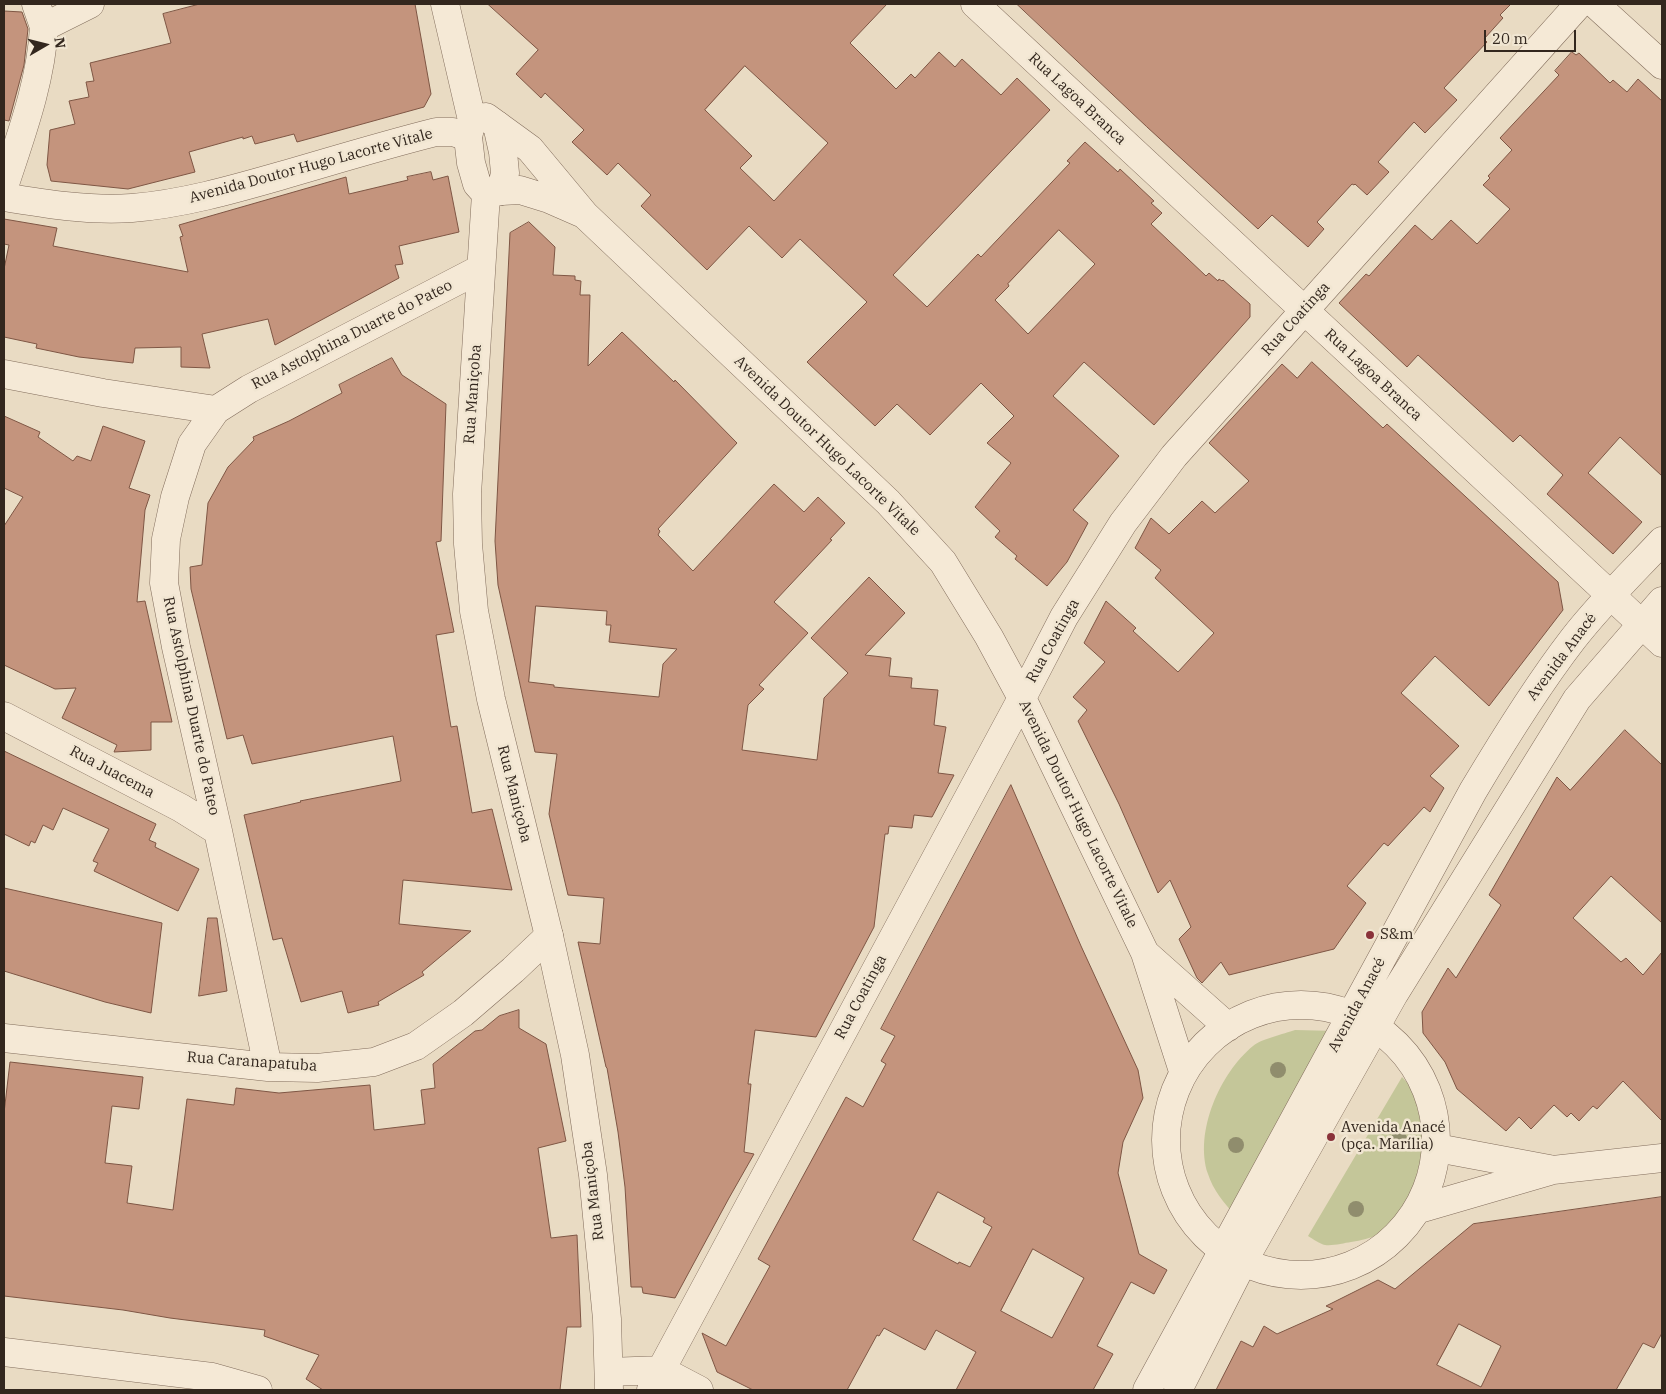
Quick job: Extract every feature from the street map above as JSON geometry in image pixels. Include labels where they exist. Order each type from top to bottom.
[{"type":"street","points":[[4,187],[35,88],[43,52],[40,16],[90,4]]},
{"type":"street","points":[[445,4],[479,127],[471,163],[477,184],[493,193]]},
{"type":"street","name":"Rua Lagoa Branca","points":[[975,4],[1662,643]]},
{"type":"street","name":"Rua Coatinga","points":[[656,1380],[1064,617],[1123,523],[1174,456],[1579,4]]},
{"type":"street","points":[[1595,4],[1662,65]]},
{"type":"street","name":"Avenida Doutor Hugo Lacorte Vitale","points":[[4,197],[88,208],[149,206],[176,202],[236,188],[436,132],[453,132],[479,127],[530,149],[585,215],[888,502],[943,562],[989,637],[1022,698],[1145,953],[1183,1071]]},
{"type":"street","name":"Avenida Doutor Hugo Lacorte Vitale","points":[[493,193],[520,190],[549,199],[585,215]]},
{"type":"street","name":"Rua Maniçoba","points":[[493,193],[480,269],[477,349],[467,494],[468,544],[474,611],[491,699],[549,936],[575,1055],[592,1166],[607,1319],[609,1381]]},
{"type":"street","name":"Rua Astolphina Duarte do Pateo","points":[[268,1066],[218,831],[176,647],[164,583],[166,539],[176,497],[192,444],[216,410],[249,389],[480,269]]},
{"type":"street","points":[[4,374],[103,393],[216,410]]},
{"type":"street","name":"Avenida Anacé","points":[[1147,1390],[1234,1255],[1363,1022],[1473,791],[1524,707],[1574,638],[1610,595],[1662,541]]},
{"type":"street","name":"Avenida Anacé","points":[[1363,1022],[1577,699],[1662,601]]},
{"type":"street","name":"Rua Juacema","points":[[4,716],[181,808],[218,831]]},
{"type":"street","name":"Rua Caranapatuba","points":[[4,1038],[268,1066],[318,1068],[374,1062],[416,1046],[464,1012],[549,936]]},
{"type":"street","name":"Avenida Doutor Hugo Lacorte Vitale","points":[[1145,953],[1228,1027]]},
{"type":"street","points":[[1286,1005],[1328,1007],[1363,1022],[1402,1049],[1425,1085],[1436,1126],[1437,1148],[1419,1209],[1392,1242],[1357,1265],[1316,1276],[1273,1274],[1234,1255],[1200,1231],[1177,1196],[1166,1154],[1169,1112],[1183,1071],[1210,1039],[1245,1016],[1286,1005]]},
{"type":"street","points":[[1437,1148],[1553,1170]]},
{"type":"street","points":[[1419,1209],[1553,1170],[1662,1158]]},
{"type":"street","name":"Avenida Anacé","points":[[1178,1390],[1234,1255]]},
{"type":"street","points":[[4,1352],[212,1377],[258,1390]]},
{"type":"street","points":[[609,1381],[656,1380],[698,1390]]},
{"type":"green space","points":[[1295,1030],[1337,1031],[1235,1215],[1216,1191],[1208,1174],[1204,1140],[1207,1122],[1221,1087],[1230,1071],[1241,1058],[1257,1043]]},
{"type":"green space","points":[[1402,1077],[1425,1107],[1435,1133],[1435,1156],[1422,1189],[1408,1212],[1390,1228],[1379,1234],[1366,1239],[1338,1244],[1321,1244],[1308,1236]]},
{"type":"building","points":[[200,4],[415,4],[431,94],[424,107],[297,142],[294,134],[255,144],[252,136],[189,152],[195,172],[128,189],[51,181],[47,165],[50,130],[75,124],[69,101],[89,97],[86,82],[94,81],[90,63],[171,43],[163,14]]},
{"type":"building","points":[[488,4],[887,4],[850,43],[896,89],[911,74],[915,78],[939,52],[955,67],[962,59],[1001,95],[1017,78],[1050,110],[893,275],[927,307],[978,254],[981,257],[1070,163],[1067,161],[1085,142],[1118,172],[1120,169],[1154,201],[1151,203],[1162,213],[1151,224],[1206,276],[1209,273],[1218,281],[1219,279],[1223,280],[1250,304],[1250,317],[1154,425],[1084,362],[1053,396],[1119,456],[1073,510],[1088,523],[1067,562],[1047,586],[1015,559],[1017,556],[995,537],[1000,531],[975,507],[1011,463],[987,443],[1014,416],[981,383],[930,435],[897,404],[875,426],[807,362],[867,302],[800,239],[782,258],[749,226],[707,270],[641,206],[651,195],[618,163],[607,175],[572,142],[584,130],[545,93],[541,98],[516,74],[538,50]],"holes":[[[745,66],[828,143],[774,201],[740,168],[752,156],[705,110]],[[1059,230],[1095,264],[1028,334],[995,300]]]},
{"type":"building","points":[[1017,4],[1511,4],[1500,15],[1503,18],[1484,39],[1487,42],[1444,88],[1457,100],[1425,133],[1414,122],[1378,162],[1389,172],[1367,195],[1355,184],[1352,184],[1317,222],[1324,229],[1308,247],[1272,215],[1258,229]]},
{"type":"building","points":[[4,11],[22,12],[28,29],[24,65],[9,121],[4,120]]},
{"type":"building","points":[[1572,52],[1576,55],[1579,53],[1610,83],[1613,80],[1627,92],[1638,79],[1662,101],[1662,476],[1620,437],[1588,473],[1642,522],[1613,554],[1547,494],[1563,475],[1520,435],[1513,442],[1418,355],[1407,367],[1339,303],[1366,274],[1369,276],[1415,225],[1432,240],[1451,220],[1477,244],[1510,209],[1483,185],[1490,178],[1488,176],[1512,150],[1500,138],[1559,75],[1555,71]]},
{"type":"building","points":[[431,172],[433,180],[448,176],[459,232],[399,246],[403,264],[395,265],[399,278],[275,345],[268,319],[202,334],[210,368],[181,367],[181,347],[135,348],[133,363],[79,357],[36,348],[37,344],[4,337],[4,269],[9,245],[4,244],[4,219],[57,228],[53,246],[188,272],[180,237],[183,236],[179,225],[346,177],[349,194],[408,180],[407,177]]},
{"type":"building","points":[[529,222],[555,247],[553,275],[575,276],[575,280],[581,281],[580,295],[590,295],[588,366],[622,332],[674,382],[675,380],[737,443],[658,529],[660,531],[658,535],[693,571],[774,484],[804,512],[818,497],[845,523],[830,539],[832,540],[774,602],[808,633],[759,685],[764,689],[748,705],[742,750],[817,760],[824,698],[848,673],[811,638],[869,577],[905,613],[865,655],[891,658],[889,676],[912,678],[911,688],[938,690],[934,725],[946,727],[938,773],[954,775],[932,817],[914,815],[912,828],[889,826],[888,834],[885,834],[874,927],[816,1037],[755,1030],[748,1084],[751,1084],[744,1152],[754,1154],[675,1298],[643,1293],[642,1287],[631,1287],[625,1187],[618,1132],[607,1068],[578,942],[600,944],[604,898],[568,895],[549,814],[557,754],[535,752],[498,585],[495,541],[510,233]],"holes":[[[536,606],[607,611],[606,625],[611,625],[609,642],[677,649],[663,664],[659,697],[554,687],[554,685],[529,682]]]},
{"type":"building","points":[[392,358],[402,375],[446,404],[441,541],[436,542],[454,632],[436,635],[451,727],[457,726],[472,813],[492,809],[512,890],[403,880],[399,924],[471,931],[422,972],[424,975],[378,1002],[379,1005],[348,1013],[342,991],[301,1002],[282,938],[273,940],[244,815],[300,801],[401,781],[393,736],[252,764],[243,735],[227,739],[191,589],[190,567],[202,565],[208,503],[228,467],[254,440],[253,437],[289,421],[342,393],[339,385]]},
{"type":"building","points":[[1312,362],[1383,428],[1387,424],[1558,582],[1563,610],[1489,706],[1435,656],[1401,693],[1459,746],[1430,776],[1444,788],[1430,812],[1424,807],[1388,846],[1384,843],[1347,886],[1366,903],[1334,949],[1229,975],[1221,962],[1202,983],[1197,978],[1179,939],[1191,927],[1170,880],[1158,893],[1119,804],[1078,721],[1087,710],[1073,697],[1105,662],[1084,643],[1106,601],[1136,628],[1133,631],[1178,672],[1214,633],[1155,578],[1161,570],[1135,548],[1151,518],[1169,534],[1202,501],[1215,513],[1249,481],[1209,443],[1282,364],[1297,378]]},
{"type":"building","points":[[4,416],[40,432],[38,437],[73,461],[77,456],[91,461],[103,426],[145,441],[129,488],[150,495],[145,510],[137,602],[145,601],[172,722],[151,722],[151,750],[114,752],[117,745],[62,718],[76,688],[55,689],[4,665],[4,526],[23,497],[4,488]]},
{"type":"building","points":[[1625,730],[1662,765],[1662,923],[1611,876],[1573,918],[1621,962],[1626,958],[1643,975],[1662,952],[1662,1121],[1623,1081],[1597,1109],[1593,1106],[1579,1121],[1571,1113],[1567,1117],[1554,1105],[1531,1129],[1519,1117],[1506,1131],[1457,1089],[1445,1062],[1423,1033],[1422,1012],[1448,968],[1456,978],[1501,905],[1489,895],[1557,777],[1570,790]]},
{"type":"building","points":[[4,751],[156,824],[149,840],[156,843],[155,847],[199,869],[178,911],[94,871],[98,863],[93,861],[109,829],[63,808],[53,830],[43,825],[35,843],[31,841],[29,846],[4,834]]},
{"type":"building","points":[[1011,785],[1081,946],[1138,1070],[1143,1098],[1123,1142],[1118,1173],[1139,1254],[1167,1270],[1154,1294],[1131,1282],[1097,1346],[1113,1354],[1093,1390],[956,1390],[976,1352],[936,1330],[925,1350],[884,1328],[879,1336],[877,1335],[847,1390],[753,1390],[717,1372],[702,1333],[726,1346],[770,1266],[758,1259],[846,1097],[863,1107],[886,1064],[881,1061],[895,1036],[881,1029]],"holes":[[[938,1192],[985,1218],[983,1222],[992,1227],[970,1267],[959,1262],[958,1264],[913,1240]],[[1033,1249],[1084,1278],[1052,1338],[1001,1311]]]},
{"type":"building","points":[[4,888],[162,923],[151,1013],[105,1002],[4,971]]},
{"type":"building","points":[[208,918],[217,918],[227,991],[199,996]]},
{"type":"building","points":[[519,1010],[519,1028],[546,1044],[566,1141],[538,1148],[551,1238],[577,1235],[581,1327],[567,1327],[560,1390],[323,1390],[306,1379],[319,1355],[264,1336],[265,1330],[4,1296],[4,1113],[10,1062],[143,1077],[139,1109],[112,1106],[105,1163],[132,1166],[127,1203],[173,1210],[187,1099],[234,1105],[236,1088],[279,1093],[370,1085],[374,1130],[425,1124],[421,1090],[435,1088],[433,1064],[475,1031],[482,1030],[499,1016]]},
{"type":"building","points":[[1662,1197],[1662,1333],[1654,1348],[1643,1343],[1616,1390],[1216,1390],[1241,1341],[1253,1347],[1264,1326],[1277,1334],[1333,1309],[1326,1306],[1378,1280],[1395,1289],[1473,1224]],"holes":[[[1459,1324],[1501,1346],[1481,1387],[1437,1365]]]},
{"type":"place","name":"S&m","points":[[1370,935]]},
{"type":"place","name":"Avenida Anacé (pça. Marília)","points":[[1331,1137]]}]
